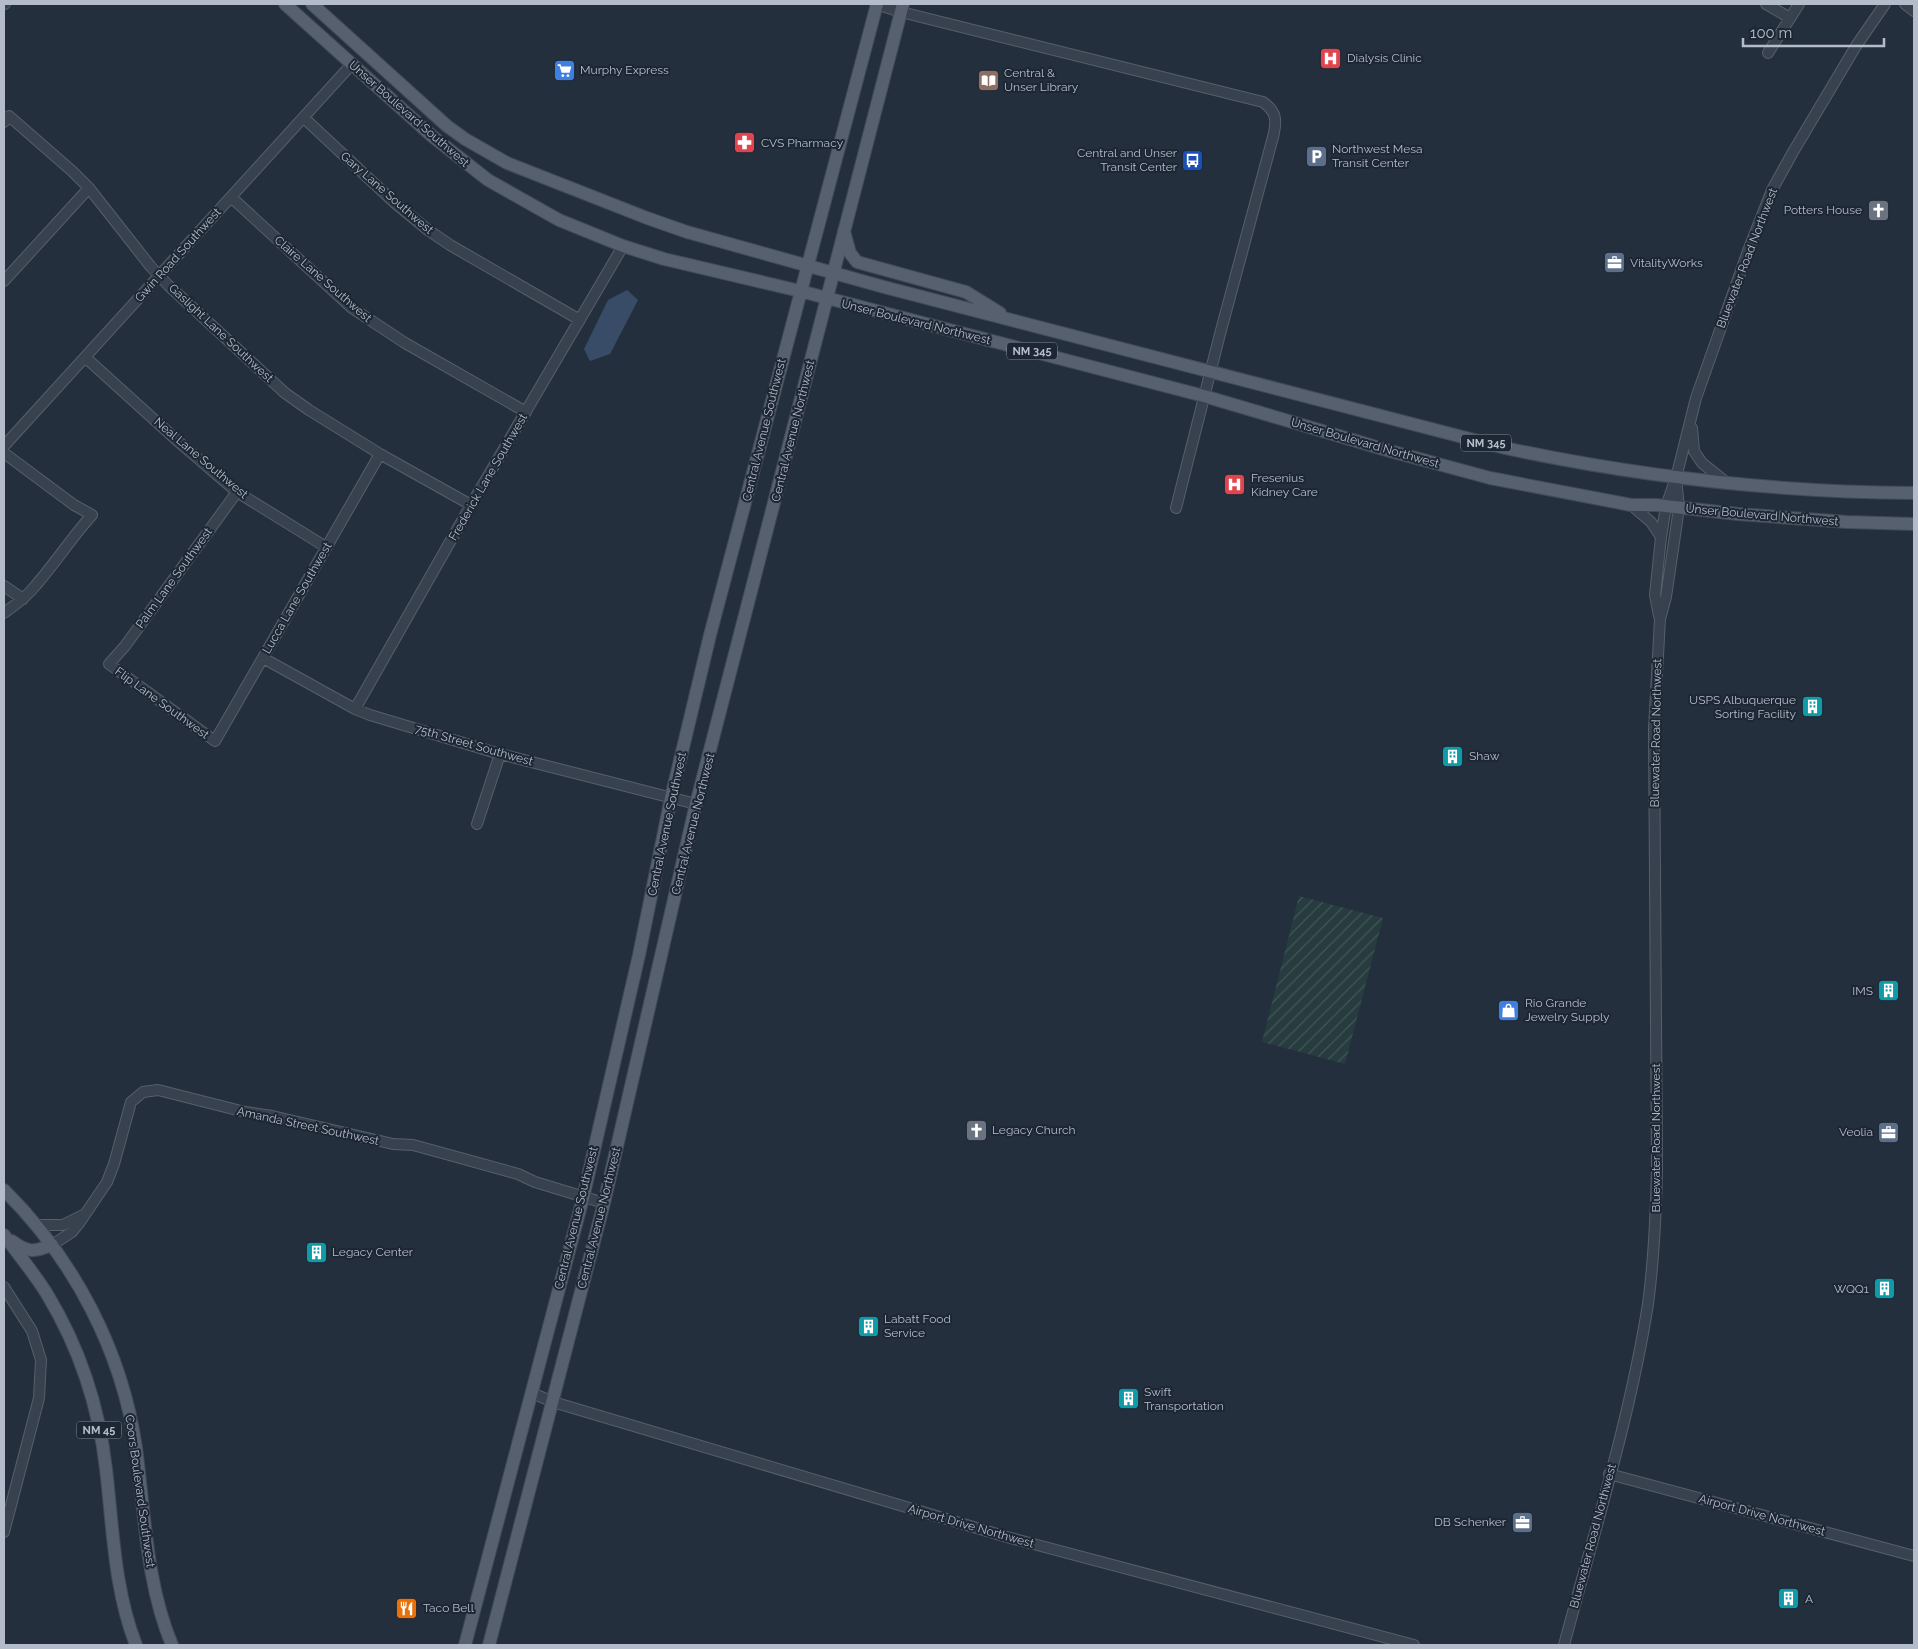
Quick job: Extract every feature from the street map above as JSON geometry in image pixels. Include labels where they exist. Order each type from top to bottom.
[{"type":"main road","name":"Unser Boulevard Southwest","points":[[285,4],[432,136],[488,180],[558,220],[622,246],[664,259],[800,291]]},
{"type":"main road","name":"Unser Boulevard Southwest","points":[[312,4],[447,126],[507,164],[687,232],[807,265]]},
{"type":"main road","name":"Central Avenue Southwest","points":[[465,1645],[583,1198],[639,955],[671,798],[710,635],[876,4]]},
{"type":"main road","name":"Central Avenue Northwest","points":[[489,1645],[604,1203],[696,804],[902,8]]},
{"type":"main road","points":[[844,231],[850,254],[857,262],[966,292],[1012,320]]},
{"type":"main road","name":"NM 345","points":[[807,265],[833,273]]},
{"type":"main road","name":"Unser Boulevard Northwest","points":[[833,273],[1505,448],[1609,468],[1676,478],[1849,492],[1914,493]]},
{"type":"main road","name":"NM 345","points":[[800,291],[826,298]]},
{"type":"main road","name":"Unser Boulevard Northwest","points":[[826,298],[1204,396],[1390,451],[1490,478],[1631,505],[1847,522],[1914,524]]},
{"type":"main road","name":"Coors Boulevard Southwest","points":[[4,1190],[36,1225],[52,1246],[87,1301],[120,1376],[136,1446],[151,1570],[158,1603],[172,1645]]},
{"type":"main road","points":[[4,1235],[19,1247],[27,1250],[36,1251],[52,1246]]},
{"type":"main road","name":"NM 45","points":[[4,1235],[46,1291],[59,1314],[71,1339],[90,1392],[106,1467],[116,1562],[122,1598],[136,1645]]},
{"type":"main road","points":[[555,1304],[576,1311]]},
{"type":"street","points":[[876,4],[902,8],[1264,102],[1276,115],[1274,137],[1210,371],[1176,508]]},
{"type":"street","points":[[1766,4],[1790,18]]},
{"type":"street","points":[[1768,53],[1799,4]]},
{"type":"street","name":"Bluewater Road Northwest","points":[[1564,1645],[1610,1474],[1647,1309],[1656,1215],[1654,729],[1660,619],[1666,597],[1676,478],[1691,420],[1716,338],[1772,190],[1820,105],[1856,46],[1885,4]]},
{"type":"street","points":[[1905,4],[1914,11]]},
{"type":"street","name":"Gwin Road Southwest","points":[[4,446],[352,64]]},
{"type":"street","name":"Gary Lane Southwest","points":[[304,118],[428,230],[450,245],[580,320]]},
{"type":"street","name":"Gaslight Lane Southwest","points":[[6,119],[72,171],[89,188],[158,276],[286,393],[308,410],[380,454],[471,505]]},
{"type":"street","points":[[4,281],[89,188]]},
{"type":"street","name":"Claire Lane Southwest","points":[[231,197],[366,319],[404,343],[526,412]]},
{"type":"street","name":"Frederick Lane Southwest","points":[[355,709],[622,246]]},
{"type":"street","name":"Neal Lane Southwest","points":[[85,357],[237,492],[326,547]]},
{"type":"street","points":[[1691,420],[1694,451],[1711,471],[1727,483]]},
{"type":"street","points":[[4,453],[74,505],[92,515],[78,530],[36,586],[23,599],[4,613]]},
{"type":"street","name":"Lucca Lane Southwest","points":[[215,741],[380,454]]},
{"type":"street","name":"Palm Lane Southwest","points":[[109,664],[125,646],[237,492]]},
{"type":"street","points":[[1631,505],[1651,522],[1661,537]]},
{"type":"street","name":"Bluewater Road Northwest","points":[[1660,619],[1655,595],[1661,537],[1673,507]]},
{"type":"street","points":[[4,586],[23,599]]},
{"type":"street","name":"75th Street Southwest","points":[[263,658],[355,709],[370,715],[500,754],[696,804]]},
{"type":"street","name":"Flip Lane Southwest","points":[[109,664],[215,741]]},
{"type":"street","points":[[477,824],[500,754]]},
{"type":"street","name":"Amanda Street Southwest","points":[[52,1246],[72,1232],[96,1200],[110,1173],[131,1102],[143,1092],[158,1090],[246,1112],[272,1116],[392,1144],[414,1145],[518,1174],[535,1182],[604,1203]]},
{"type":"street","name":"Amanda Street Southwest","points":[[36,1225],[63,1226],[86,1214]]},
{"type":"street","points":[[4,1287],[32,1331],[41,1360],[39,1398],[4,1532]]},
{"type":"street","name":"Airport Drive Northwest","points":[[532,1393],[553,1402],[1007,1537],[1414,1645]]},
{"type":"street","name":"Airport Drive Northwest","points":[[1610,1474],[1914,1556]]},
{"type":"green space","points":[[1299,896],[1383,918],[1345,1064],[1262,1042]]},
{"type":"water","points":[[627,290],[638,300],[610,354],[590,361],[584,349],[608,300]]},
{"type":"place","name":"Dialysis Clinic","points":[[1331,58]]},
{"type":"place","name":"Murphy Express","points":[[564,70]]},
{"type":"place","name":"Central & Unser Library","points":[[988,80]]},
{"type":"place","name":"CVS Pharmacy","points":[[745,143]]},
{"type":"place","name":"Northwest Mesa Transit Center","points":[[1316,156]]},
{"type":"place","name":"Central and Unser Transit Center","points":[[1193,160]]},
{"type":"place","name":"Potters House","points":[[1878,210]]},
{"type":"place","name":"VitalityWorks","points":[[1614,263]]},
{"type":"place","name":"Fresenius Kidney Care","points":[[1235,485]]},
{"type":"place","name":"USPS Albuquerque Sorting Facility","points":[[1812,707]]},
{"type":"place","name":"Shaw","points":[[1453,756]]},
{"type":"place","name":"IMS","points":[[1889,991]]},
{"type":"place","name":"Rio Grande Jewelry Supply","points":[[1509,1010]]},
{"type":"place","name":"Legacy Church","points":[[976,1130]]},
{"type":"place","name":"Veolia","points":[[1889,1132]]},
{"type":"place","name":"Legacy Center","points":[[316,1252]]},
{"type":"place","name":"WQQ1","points":[[1885,1289]]},
{"type":"place","name":"Labatt Food Service","points":[[868,1326]]},
{"type":"place","name":"Swift Transportation","points":[[1128,1399]]},
{"type":"place","name":"DB Schenker","points":[[1522,1522]]},
{"type":"place","name":"A","points":[[1789,1599]]},
{"type":"place","name":"Taco Bell","points":[[407,1608]]}]
